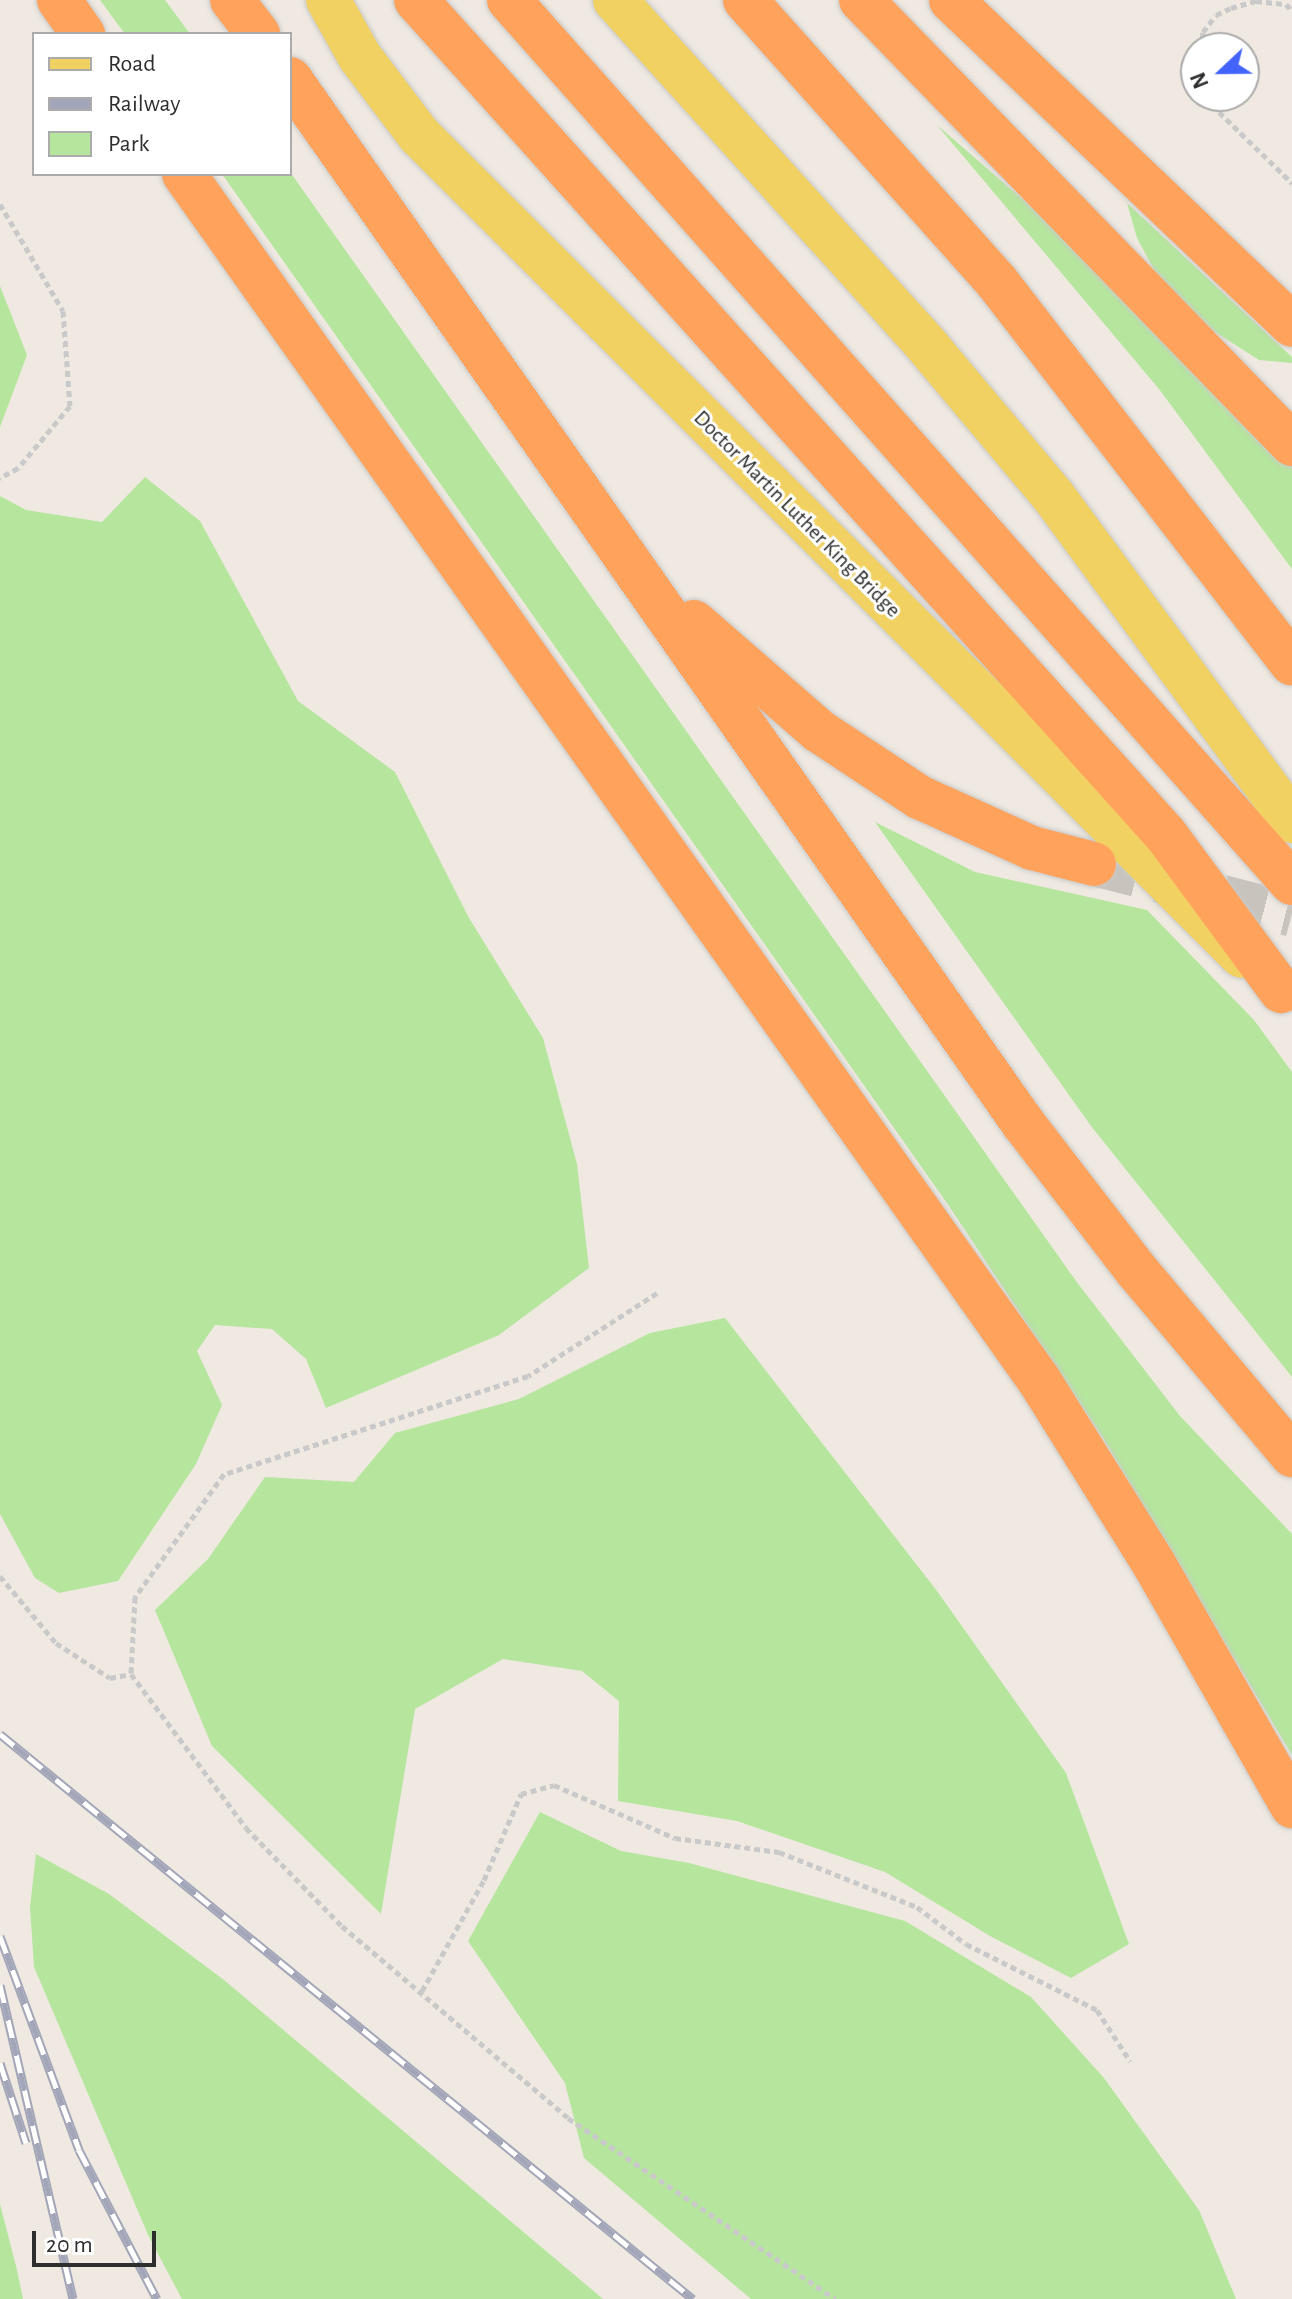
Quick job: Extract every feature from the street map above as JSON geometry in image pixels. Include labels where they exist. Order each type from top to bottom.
[{"type":"highway","points":[[59,0],[82,32]]},
{"type":"highway","points":[[232,0],[256,32]]},
{"type":"highway","points":[[416,0],[1166,835],[1287,999]]},
{"type":"highway","points":[[509,0],[1292,883]]},
{"type":"highway","points":[[745,0],[997,282],[1292,663]]},
{"type":"highway","points":[[861,0],[1216,361],[1292,444]]},
{"type":"highway","points":[[951,0],[1292,325]]},
{"type":"highway","points":[[292,82],[1023,1123],[1137,1271],[1292,1455]]},
{"type":"highway","points":[[185,176],[1039,1380],[1154,1564],[1292,1806]]},
{"type":"highway","points":[[1216,361],[1292,390]]},
{"type":"highway","points":[[636,569],[768,690],[919,797],[1032,848],[1094,864]]},
{"type":"main road","name":"Doctor Martin Luther King Bridge","points":[[328,0],[360,57],[419,135],[1122,840],[1287,999]]},
{"type":"main road","points":[[615,0],[929,348],[1054,497],[1292,821]]},
{"type":"path","points":[[1203,32],[1223,11],[1256,1],[1286,4],[1292,11]]},
{"type":"path","points":[[1219,112],[1292,183]]},
{"type":"path","points":[[0,204],[63,311],[70,406],[18,468],[0,478]]},
{"type":"path","points":[[657,1293],[528,1376],[224,1474],[135,1597],[131,1674],[246,1828],[342,1926],[568,2118],[835,2299]]},
{"type":"path","points":[[0,1576],[56,1643],[110,1678],[131,1674]]},
{"type":"path","points":[[422,1991],[484,1880],[521,1794],[554,1785],[675,1838],[779,1852],[917,1907],[966,1944],[1097,2010],[1130,2061]]},
{"type":"green space","points":[[100,0],[165,0],[189,32],[124,32]]},
{"type":"green space","points":[[937,125],[1097,264],[1292,466],[1292,569],[1159,389]]},
{"type":"green space","points":[[292,175],[1076,1281],[1180,1416],[1292,1534],[1292,1755],[1103,1438],[949,1206],[223,176]]},
{"type":"green space","points":[[1127,203],[1292,357],[1292,363],[1259,360],[1207,327],[1161,283],[1137,238]]},
{"type":"green space","points":[[0,286],[27,355],[0,427]]},
{"type":"green space","points":[[145,477],[200,521],[298,701],[395,772],[469,918],[543,1038],[577,1164],[589,1268],[499,1335],[326,1408],[306,1359],[272,1329],[215,1325],[197,1351],[222,1405],[196,1464],[118,1581],[59,1593],[35,1578],[0,1514],[0,496],[26,510],[102,522]]},
{"type":"green space","points":[[875,822],[975,872],[1147,910],[1254,1020],[1292,1072],[1292,1377],[1091,1126]]},
{"type":"green space","points":[[725,1318],[937,1591],[1066,1773],[1129,1944],[1071,1978],[990,1936],[885,1872],[737,1821],[618,1801],[619,1701],[582,1671],[503,1659],[415,1709],[381,1914],[212,1746],[155,1610],[208,1559],[265,1477],[354,1482],[395,1433],[519,1399],[650,1333]]},
{"type":"green space","points":[[540,1812],[621,1851],[689,1863],[905,1921],[1031,1997],[1104,2078],[1199,2210],[1236,2299],[751,2299],[584,2158],[565,2083],[468,1941]]},
{"type":"green space","points":[[36,1854],[109,1894],[224,1980],[603,2299],[182,2299],[149,2237],[34,1967],[30,1907]]},
{"type":"green space","points":[[0,2204],[17,2270],[23,2299],[0,2299]]},
{"type":"tunnel","points":[[1094,864],[1292,915]]},
{"type":"railway","points":[[0,1734],[693,2299]]},
{"type":"railway","points":[[0,1936],[79,2150],[157,2299]]},
{"type":"railway","points":[[0,1985],[73,2299]]},
{"type":"railway","points":[[0,2063],[26,2143]]}]
